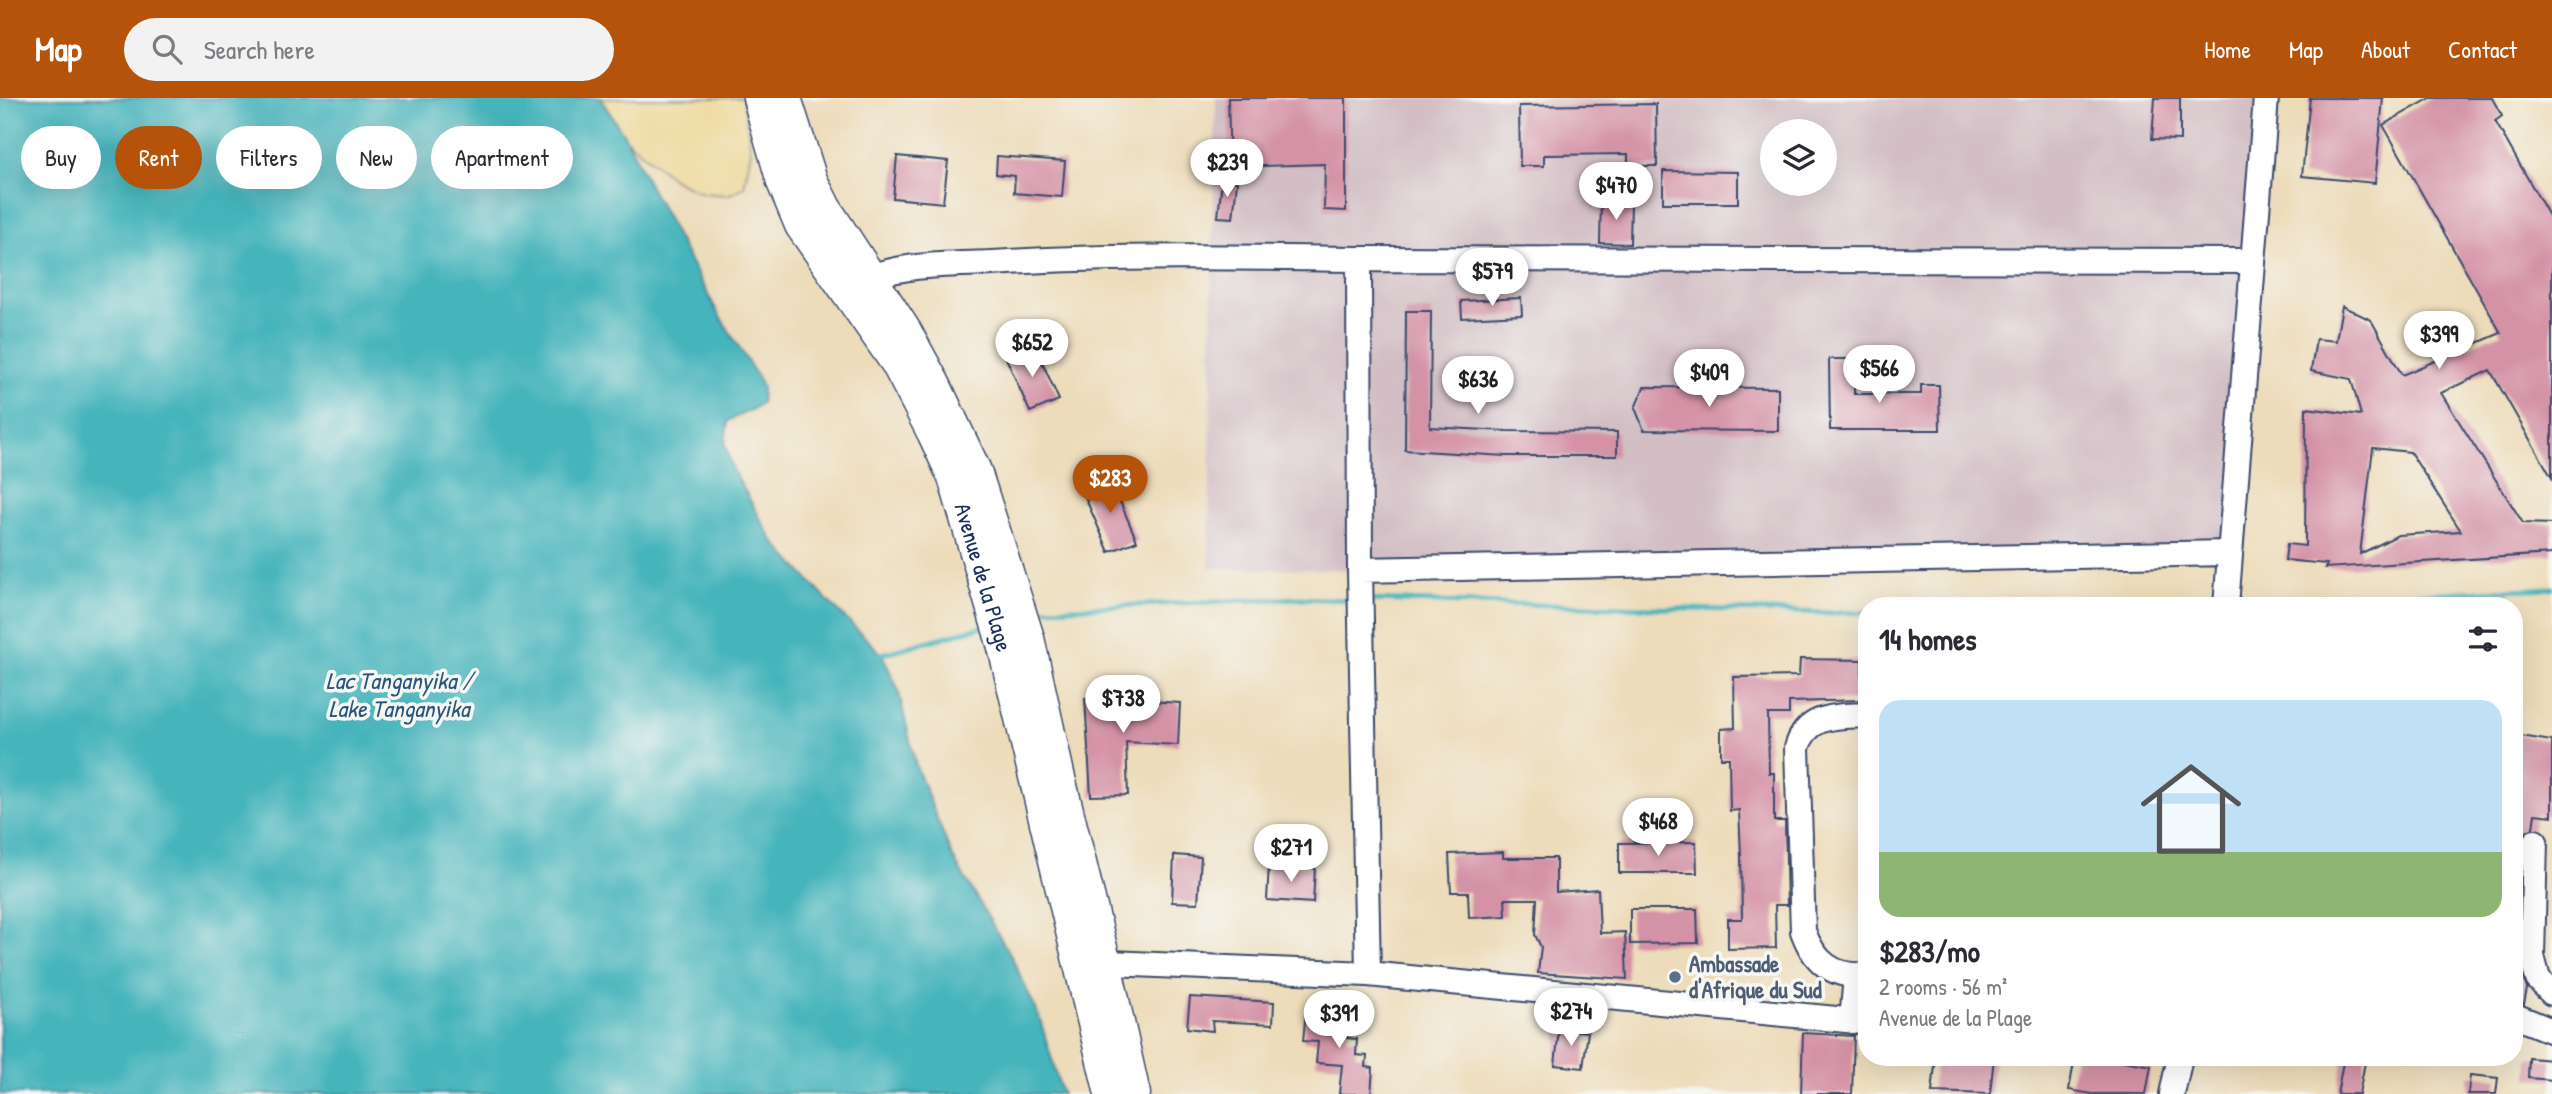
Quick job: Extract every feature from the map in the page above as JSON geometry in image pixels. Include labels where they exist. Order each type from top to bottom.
[{"type":"main road","name":"Avenue de la Plage","points":[[759,98],[783,182],[801,225],[905,331],[935,386],[975,471],[1028,638],[1093,962],[1111,1094]]},
{"type":"main road","name":"Avenue de la Plage","points":[[785,98],[811,180],[858,282]]},
{"type":"main road","name":"Avenue de la Plage","points":[[1093,962],[1134,1094]]},
{"type":"street","points":[[2227,597],[2266,98]]},
{"type":"street","points":[[858,282],[928,267],[1064,258],[2253,261]]},
{"type":"street","points":[[1359,259],[1360,578],[1368,974]]},
{"type":"street","points":[[1360,578],[2229,562]]},
{"type":"street","points":[[1858,716],[1827,718],[1813,723],[1800,736],[1797,748],[1803,932],[1810,951],[1830,969],[1858,974]]},
{"type":"street","points":[[2523,1020],[2547,1030],[2552,992],[2538,979],[2532,956],[2535,842]]},
{"type":"street","points":[[1093,962],[1368,974],[1858,1021]]},
{"type":"street","points":[[2172,1094],[2178,1066]]},
{"type":"shaded area","points":[[1216,98],[2266,98],[2229,553],[1360,570],[1209,568]]},
{"type":"sand","points":[[600,98],[743,98],[751,151],[744,187],[728,195],[702,193],[676,181],[628,141]]},
{"type":"water","name":"Lac Tanganyika / Lake Tanganyika","points":[[0,98],[600,98],[628,141],[718,313],[762,388],[761,403],[728,421],[725,444],[733,470],[773,541],[882,654],[898,689],[916,766],[952,856],[1012,958],[1039,1016],[1062,1094],[0,1094]]},
{"type":"building","points":[[1228,98],[1346,98],[1346,211],[1324,210],[1325,164],[1230,167]]},
{"type":"building","points":[[2155,98],[2180,98],[2180,140],[2152,139]]},
{"type":"building","points":[[2310,98],[2383,98],[2375,183],[2302,176]]},
{"type":"building","points":[[2431,98],[2492,98],[2502,116],[2495,121],[2552,221],[2552,478],[2490,370],[2441,393],[2523,523],[2552,524],[2552,554],[2325,568],[2327,564],[2285,560],[2287,544],[2305,546],[2306,408],[2361,415],[2351,379],[2311,371],[2316,339],[2336,341],[2342,306],[2371,320],[2402,375],[2501,333],[2383,125]],"holes":[[[2373,448],[2410,452],[2461,531],[2398,535],[2360,554]]]},
{"type":"building","points":[[1656,104],[1657,166],[1628,166],[1628,154],[1544,155],[1544,166],[1520,166],[1519,106]]},
{"type":"building","points":[[897,156],[948,161],[943,203],[893,198]]},
{"type":"building","points":[[997,156],[1065,161],[1062,197],[1014,193],[1015,176],[996,174]]},
{"type":"building","points":[[1663,171],[1738,172],[1738,203],[1663,203]]},
{"type":"building","points":[[1222,180],[1237,182],[1233,218],[1218,217]]},
{"type":"building","points":[[1601,200],[1631,201],[1630,244],[1600,243]]},
{"type":"building","points":[[1521,298],[1522,315],[1462,318],[1461,301]]},
{"type":"building","points":[[1406,311],[1431,311],[1430,427],[1617,432],[1617,456],[1506,456],[1405,450]]},
{"type":"building","points":[[1035,346],[1059,400],[1030,412],[1006,358]]},
{"type":"building","points":[[1829,359],[1855,359],[1854,394],[1921,394],[1921,385],[1939,385],[1940,430],[1830,430]]},
{"type":"building","points":[[1644,387],[1778,388],[1778,431],[1644,430],[1635,408]]},
{"type":"building","points":[[1110,478],[1137,541],[1109,552],[1082,490]]},
{"type":"building","points":[[1800,659],[1858,660],[1858,700],[1789,702],[1789,714],[1768,714],[1769,773],[1774,773],[1774,821],[1785,821],[1787,905],[1775,905],[1776,948],[1728,949],[1728,919],[1742,919],[1739,810],[1730,811],[1729,758],[1721,758],[1721,729],[1735,728],[1734,677],[1799,676]]},
{"type":"building","points":[[1115,686],[1115,699],[1180,703],[1178,745],[1126,742],[1128,795],[1091,796],[1085,698],[1094,698],[1094,687]]},
{"type":"building","points":[[2523,736],[2552,741],[2552,816],[2535,814],[2533,828],[2523,834]]},
{"type":"building","points":[[1696,842],[1697,873],[1619,873],[1619,843]]},
{"type":"building","points":[[1503,852],[1503,858],[1556,858],[1556,892],[1598,889],[1600,933],[1625,932],[1627,979],[1538,973],[1541,947],[1535,935],[1537,899],[1505,899],[1506,916],[1469,918],[1468,892],[1451,892],[1449,854]]},
{"type":"building","points":[[1174,855],[1201,857],[1198,903],[1172,902]]},
{"type":"building","points":[[1269,865],[1315,868],[1313,903],[1267,900]]},
{"type":"building","points":[[1630,909],[1697,909],[1698,943],[1630,944]]},
{"type":"building","points":[[2523,976],[2527,989],[2523,1004]]},
{"type":"building","points":[[1190,997],[1274,1002],[1273,1024],[1212,1021],[1213,1031],[1187,1028]]},
{"type":"building","points":[[1306,1010],[1350,1014],[1347,1038],[1357,1039],[1356,1055],[1367,1056],[1366,1067],[1373,1068],[1371,1094],[1339,1094],[1342,1065],[1316,1063],[1318,1042],[1303,1041]]},
{"type":"building","points":[[1559,1029],[1588,1032],[1583,1068],[1555,1065]]},
{"type":"building","points":[[1803,1033],[1854,1036],[1852,1094],[1801,1094]]},
{"type":"building","points":[[2529,1058],[2552,1060],[2552,1080],[2528,1078]]},
{"type":"building","points":[[1935,1066],[1993,1066],[1990,1094],[1932,1092]]},
{"type":"building","points":[[2073,1066],[2151,1066],[2146,1094],[2092,1094],[2069,1090]]},
{"type":"building","points":[[2342,1066],[2364,1066],[2359,1094],[2337,1094]]},
{"type":"building","points":[[2470,1075],[2498,1078],[2496,1094],[2468,1094]]},
{"type":"waterway","points":[[2347,597],[2552,588]]},
{"type":"waterway","points":[[1046,609],[1298,598],[1353,600]]},
{"type":"waterway","points":[[1367,600],[1858,612]]},
{"type":"waterway","points":[[882,654],[981,627]]},
{"type":"place","name":"Ambassade d'Afrique du Sud","points":[[1675,977]]}]
